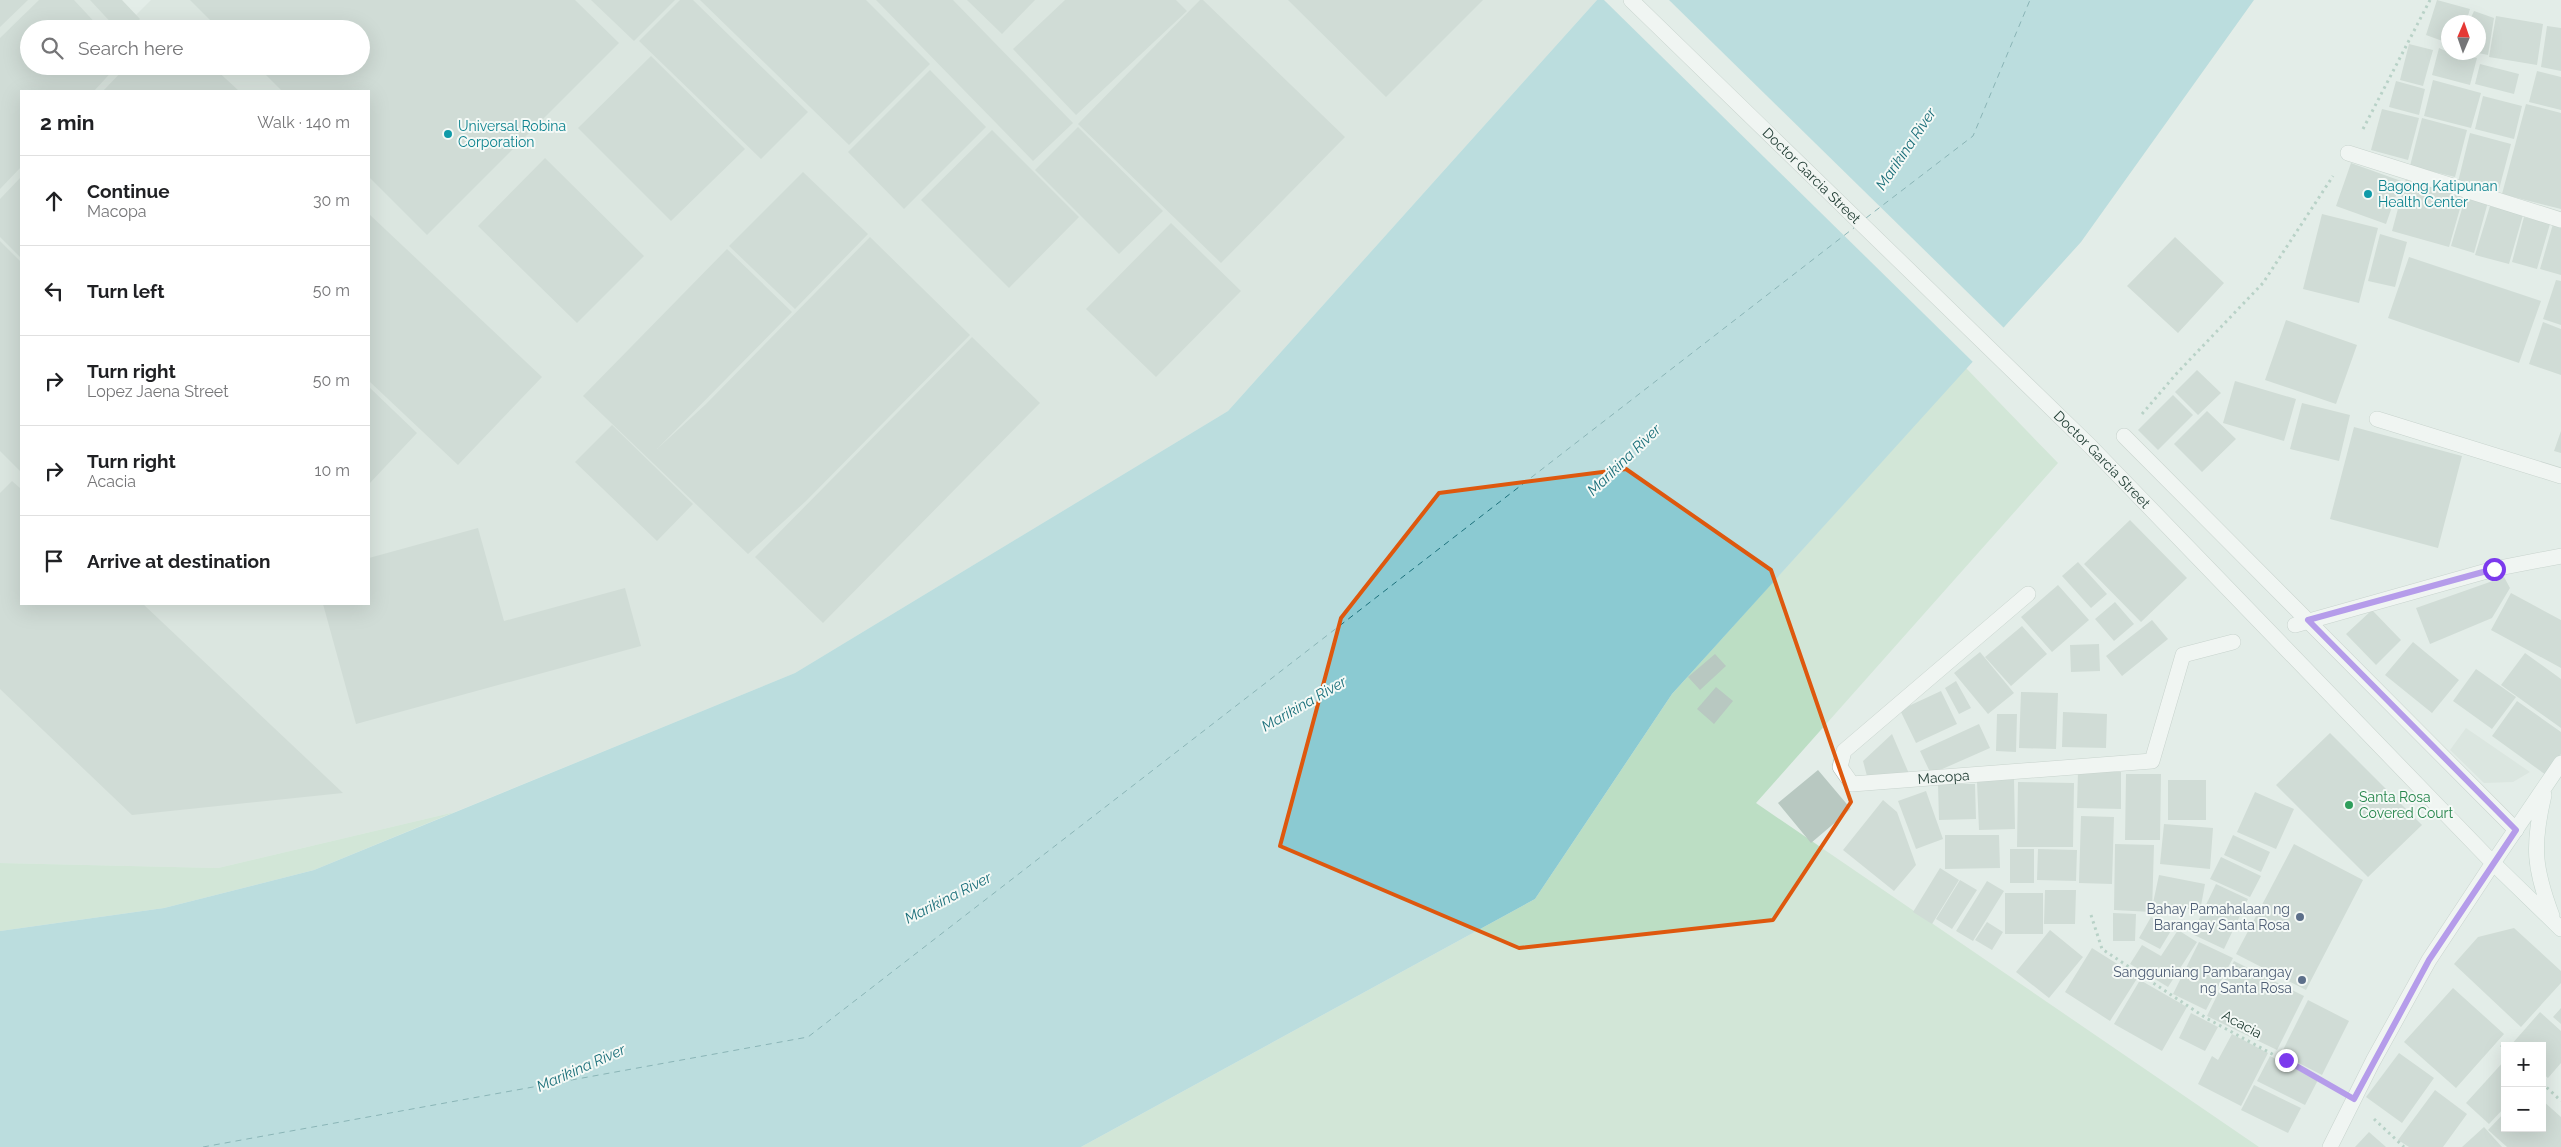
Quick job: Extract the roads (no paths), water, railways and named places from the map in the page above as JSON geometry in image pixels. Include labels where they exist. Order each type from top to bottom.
[{"type":"street","name":"Doctor Garcia Street","points":[[1631,0],[2090,446],[2492,863],[2558,926]]},
{"type":"street","points":[[2348,153],[2561,220]]},
{"type":"street","points":[[2377,419],[2561,476]]},
{"type":"street","points":[[2124,436],[2301,623],[2516,830]]},
{"type":"street","points":[[2301,623],[2494,569],[2561,556]]},
{"type":"street","name":"Macopa","points":[[2028,594],[1844,751],[1840,767],[1852,784],[2152,761],[2183,655],[2233,642]]},
{"type":"street","points":[[2330,1147],[2429,960],[2492,863],[2561,763]]},
{"type":"street","points":[[2547,783],[2536,832],[2536,860],[2541,883],[2558,926]]},
{"type":"water","name":"Marikina River","points":[[1597,0],[2254,0],[2081,242],[1672,694],[1535,899],[1081,1147],[0,1147],[0,931],[164,908],[314,870],[795,673],[1228,411]]},
{"type":"place","name":"Universal Robina Corporation","points":[[448,134]]},
{"type":"place","name":"Bagong Katipunan Health Center","points":[[2368,194]]},
{"type":"place","name":"Santa Rosa Covered Court","points":[[2349,805]]},
{"type":"place","name":"Bahay Pamahalaan ng Barangay Santa Rosa","points":[[2300,917]]},
{"type":"place","name":"Sangguniang Pambarangay ng Santa Rosa","points":[[2302,980]]}]
